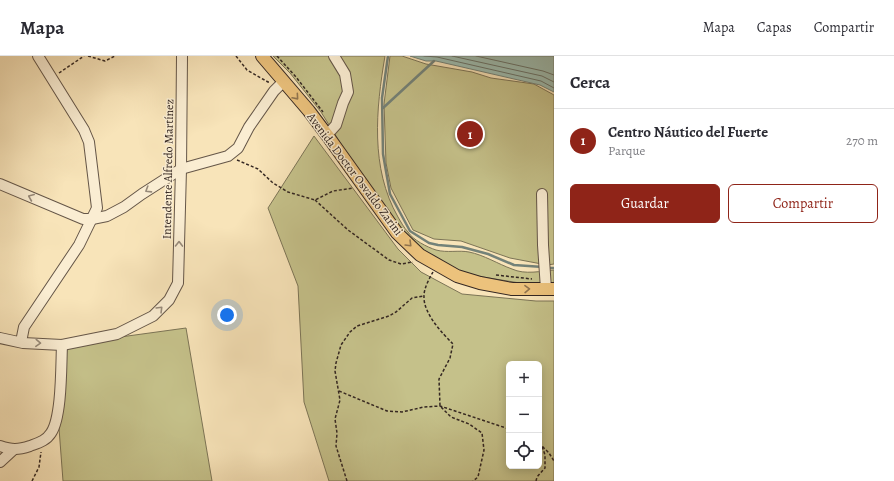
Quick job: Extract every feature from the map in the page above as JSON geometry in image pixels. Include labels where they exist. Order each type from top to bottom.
[{"type":"main road","name":"Avenida Doctor Osvaldo Zarini","points":[[262,56],[309,112],[397,233],[420,255],[457,276],[480,283],[512,289],[548,284]]},
{"type":"street","points":[[20,342],[24,327],[79,245],[97,208],[89,142],[84,130],[38,56]]},
{"type":"street","name":"Intendente Alfredo Martínez","points":[[62,345],[117,334],[153,316],[169,300],[178,283],[182,56]]},
{"type":"street","points":[[327,136],[336,125],[348,92],[346,74],[334,56]]},
{"type":"street","points":[[0,184],[83,219],[107,216],[124,207],[181,169],[228,156],[238,148],[249,127],[274,91],[283,82]]},
{"type":"street","points":[[542,194],[544,259],[548,284]]},
{"type":"street","points":[[0,338],[20,342],[62,345],[58,415],[54,428],[50,435],[41,442],[13,450],[0,462]]},
{"type":"street","points":[[0,446],[13,450]]},
{"type":"path","points":[[51,78],[84,56]]},
{"type":"path","points":[[88,56],[105,61],[115,56]]},
{"type":"path","points":[[236,56],[247,70],[268,82],[283,82]]},
{"type":"path","points":[[277,56],[296,77],[325,115]]},
{"type":"path","points":[[228,156],[258,169],[273,183],[288,192],[315,200],[348,230],[389,260],[401,264],[433,262],[424,296],[427,309],[434,323],[453,344],[450,358],[439,379],[440,406],[451,417],[469,424],[482,433],[484,450],[478,477],[473,481]]},
{"type":"path","points":[[315,200],[333,191],[363,186]]},
{"type":"path","points":[[495,275],[548,284]]},
{"type":"path","points":[[348,481],[336,446],[337,433],[335,419],[340,400],[336,363],[341,345],[350,332],[357,326],[389,316],[412,298],[424,296]]},
{"type":"path","points":[[339,391],[387,411],[402,412],[440,406],[506,428]]},
{"type":"path","points":[[32,481],[39,467],[41,442]]},
{"type":"path","points":[[542,446],[554,462]]},
{"type":"path","points":[[536,481],[537,477],[545,468],[545,455],[542,446]]},
{"type":"shaded area","points":[[273,56],[385,56],[379,97],[379,158],[383,179],[389,198],[405,229],[417,240],[436,250],[465,251],[475,253],[522,272],[554,270],[554,283],[520,283],[464,274],[441,262],[408,239],[356,168],[321,112],[290,73]]},
{"type":"shaded area","points":[[390,56],[402,56],[426,64],[472,72],[491,78],[534,84],[554,95],[554,264],[547,265],[510,258],[461,241],[434,239],[413,230],[391,188],[386,163],[384,104]]},
{"type":"shaded area","points":[[314,136],[398,249],[421,272],[462,294],[536,301],[554,301],[554,481],[329,481],[304,402],[298,286],[268,208]]},
{"type":"shaded area","points":[[186,328],[212,481],[63,481],[58,415],[62,345]]},
{"type":"water","points":[[410,56],[554,56],[554,92],[540,85],[436,61],[426,61]]},
{"type":"waterway","points":[[388,56],[382,98],[383,154],[390,194],[410,231],[429,243],[462,247],[488,254],[514,265],[543,267]]},
{"type":"waterway","points":[[383,108],[434,61]]},
{"type":"waterway","points":[[548,268],[554,268]]},
{"type":"place","name":"Centro Náutico del Fuerte","points":[[470,134]]}]
